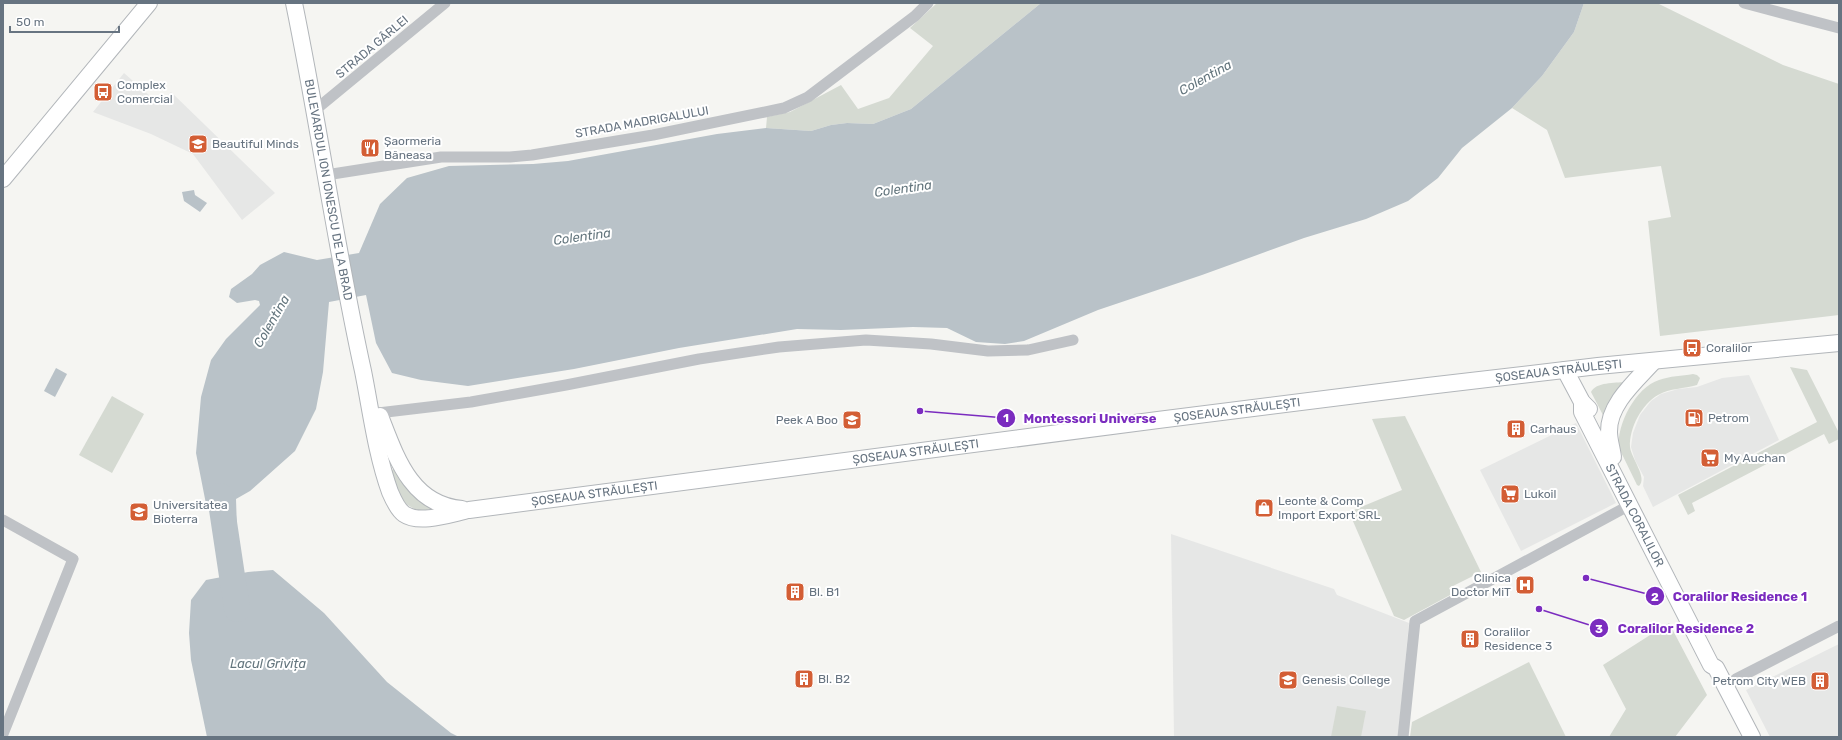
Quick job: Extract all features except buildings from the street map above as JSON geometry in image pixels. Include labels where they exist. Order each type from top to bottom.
[{"type":"street","points":[[3,179],[149,3]]},
{"type":"street","name":"BULEVARDUL ION IONESCU DE LA BRAD","points":[[294,3],[352,324],[387,479],[396,505],[404,514],[419,519],[469,510]]},
{"type":"street","name":"STRADA GÂRLEI","points":[[314,111],[446,3]]},
{"type":"street","name":"STRADA MADRIGALULUI","points":[[326,175],[441,157],[510,157],[532,155],[653,135],[784,108],[808,97],[915,16],[928,3]]},
{"type":"street","points":[[1744,3],[1839,28]]},
{"type":"street","points":[[378,413],[471,402],[699,359],[779,347],[866,340],[931,344],[988,351],[1028,350],[1073,340]]},
{"type":"street","name":"ȘOSEAUA STRĂULEȘTI","points":[[469,510],[1158,420],[1565,370],[1839,342]]},
{"type":"street","points":[[1613,457],[1609,432],[1611,419],[1622,397],[1654,360]]},
{"type":"street","name":"STRADA CORALILOR","points":[[1565,370],[1582,402],[1589,409],[1718,662],[1716,668]]},
{"type":"street","name":"BULEVARDUL ION IONESCU DE LA BRAD","points":[[364,376],[403,472],[427,497],[441,505],[469,510]]},
{"type":"street","name":"STRADA CORALILOR","points":[[1582,402],[1582,412],[1711,666],[1716,668],[1752,737]]},
{"type":"street","points":[[1403,737],[1415,621],[1630,505]]},
{"type":"street","points":[[3,520],[73,559],[3,734]]},
{"type":"street","points":[[1726,687],[1736,679],[1839,626]]},
{"type":"shaded area","points":[[937,3],[1041,3],[911,109],[873,124],[847,123],[831,125],[811,131],[766,128],[767,117],[790,112],[841,85],[858,109],[889,98],[933,46],[910,28]]},
{"type":"shaded area","points":[[1584,3],[1657,3],[1783,65],[1839,84],[1839,315],[1660,336],[1648,221],[1671,217],[1661,166],[1565,178],[1547,130],[1512,108],[1542,76],[1574,32]]},
{"type":"shaded area","name":"Beautiful Minds","points":[[124,73],[159,104],[171,92],[275,193],[242,220],[193,154],[151,134],[93,112]]},
{"type":"shaded area","points":[[1790,367],[1807,370],[1839,433],[1839,439],[1829,444],[1824,434],[1692,503],[1695,511],[1688,515],[1678,495],[1817,422]]},
{"type":"shaded area","points":[[1693,374],[1700,378],[1697,385],[1667,391],[1658,395],[1642,410],[1634,425],[1630,440],[1630,447],[1642,478],[1639,486],[1637,485],[1619,448],[1619,439],[1624,418],[1635,399],[1651,384],[1667,378]]},
{"type":"shaded area","points":[[1749,375],[1779,440],[1653,507],[1643,486],[1644,477],[1635,460],[1631,447],[1633,433],[1640,415],[1651,401],[1661,394],[1678,389],[1697,387],[1722,378]]},
{"type":"shaded area","points":[[1625,382],[1604,417],[1591,392],[1597,386]]},
{"type":"shaded area","points":[[112,396],[144,414],[112,473],[79,455]]},
{"type":"shaded area","points":[[1405,416],[1481,572],[1449,588],[1452,594],[1404,620],[1394,616],[1349,512],[1402,490],[1372,419]]},
{"type":"shaded area","name":"Lukoil","points":[[1576,423],[1616,503],[1521,551],[1480,470]]},
{"type":"shaded area","points":[[396,468],[433,508],[424,511],[416,510],[406,504],[396,493],[390,471]]},
{"type":"shaded area","name":"Genesis College","points":[[1171,534],[1334,589],[1337,595],[1409,623],[1398,737],[1174,737]]},
{"type":"shaded area","points":[[1669,623],[1707,695],[1675,737],[1609,737],[1626,709],[1603,665]]},
{"type":"shaded area","name":"Petrom City WEB","points":[[1839,644],[1839,737],[1770,737],[1746,690]]},
{"type":"shaded area","points":[[1529,662],[1566,737],[1410,737],[1412,722]]},
{"type":"shaded area","points":[[1337,706],[1366,711],[1361,737],[1331,737]]},
{"type":"water","points":[[1041,3],[1584,3],[1574,32],[1542,76],[1512,108],[1462,148],[1438,178],[1408,201],[1366,219],[1304,238],[1202,275],[1098,310],[1024,341],[1005,344],[976,342],[947,328],[913,327],[841,330],[797,329],[679,348],[574,369],[468,386],[421,380],[392,373],[376,343],[366,295],[329,302],[323,372],[316,409],[295,451],[250,491],[236,499],[237,529],[219,530],[206,504],[196,453],[201,397],[211,360],[226,339],[260,305],[259,301],[255,300],[237,303],[229,297],[231,289],[252,274],[260,265],[284,252],[317,260],[359,253],[380,204],[407,178],[449,166],[533,164],[568,161],[717,134],[766,128],[811,131],[831,125],[847,123],[873,124],[911,109]]},
{"type":"water","points":[[194,190],[195,195],[207,203],[200,212],[184,201],[182,192]]},
{"type":"water","points":[[56,368],[67,374],[55,397],[44,391]]},
{"type":"water","name":"Lacul Grivița","points":[[273,570],[324,613],[387,682],[451,733],[459,737],[207,737],[191,660],[189,633],[191,600],[206,580],[248,572]]},
{"type":"waterway","name":"Colentina","points":[[220,496],[237,609]]},
{"type":"place","name":"Complex Comercial","points":[[103,92]]},
{"type":"place","name":"Beautiful Minds","points":[[198,144]]},
{"type":"place","name":"Șaormeria Băneasa","points":[[370,148]]},
{"type":"place","name":"Coralilor","points":[[1692,348]]},
{"type":"place","name":"Montessori Universe","points":[[920,411]]},
{"type":"place","name":"Petrom","points":[[1694,418]]},
{"type":"place","name":"Peek A Boo","points":[[852,420]]},
{"type":"place","name":"Carhaus","points":[[1516,429]]},
{"type":"place","name":"My Auchan","points":[[1710,458]]},
{"type":"place","name":"Lukoil","points":[[1510,494]]},
{"type":"place","name":"Leonte & Comp Import Export SRL","points":[[1264,508]]},
{"type":"place","name":"Universitatea Bioterra","points":[[139,512]]},
{"type":"place","name":"Coralilor Residence 1","points":[[1586,578]]},
{"type":"place","name":"Clinica Doctor MiT","points":[[1525,585]]},
{"type":"place","name":"Bl. B1","points":[[795,592]]},
{"type":"place","name":"Coralilor Residence 2","points":[[1539,609]]},
{"type":"place","name":"Coralilor Residence 3","points":[[1470,639]]},
{"type":"place","name":"Bl. B2","points":[[804,679]]},
{"type":"place","name":"Genesis College","points":[[1288,680]]},
{"type":"place","name":"Petrom City WEB","points":[[1820,681]]}]
